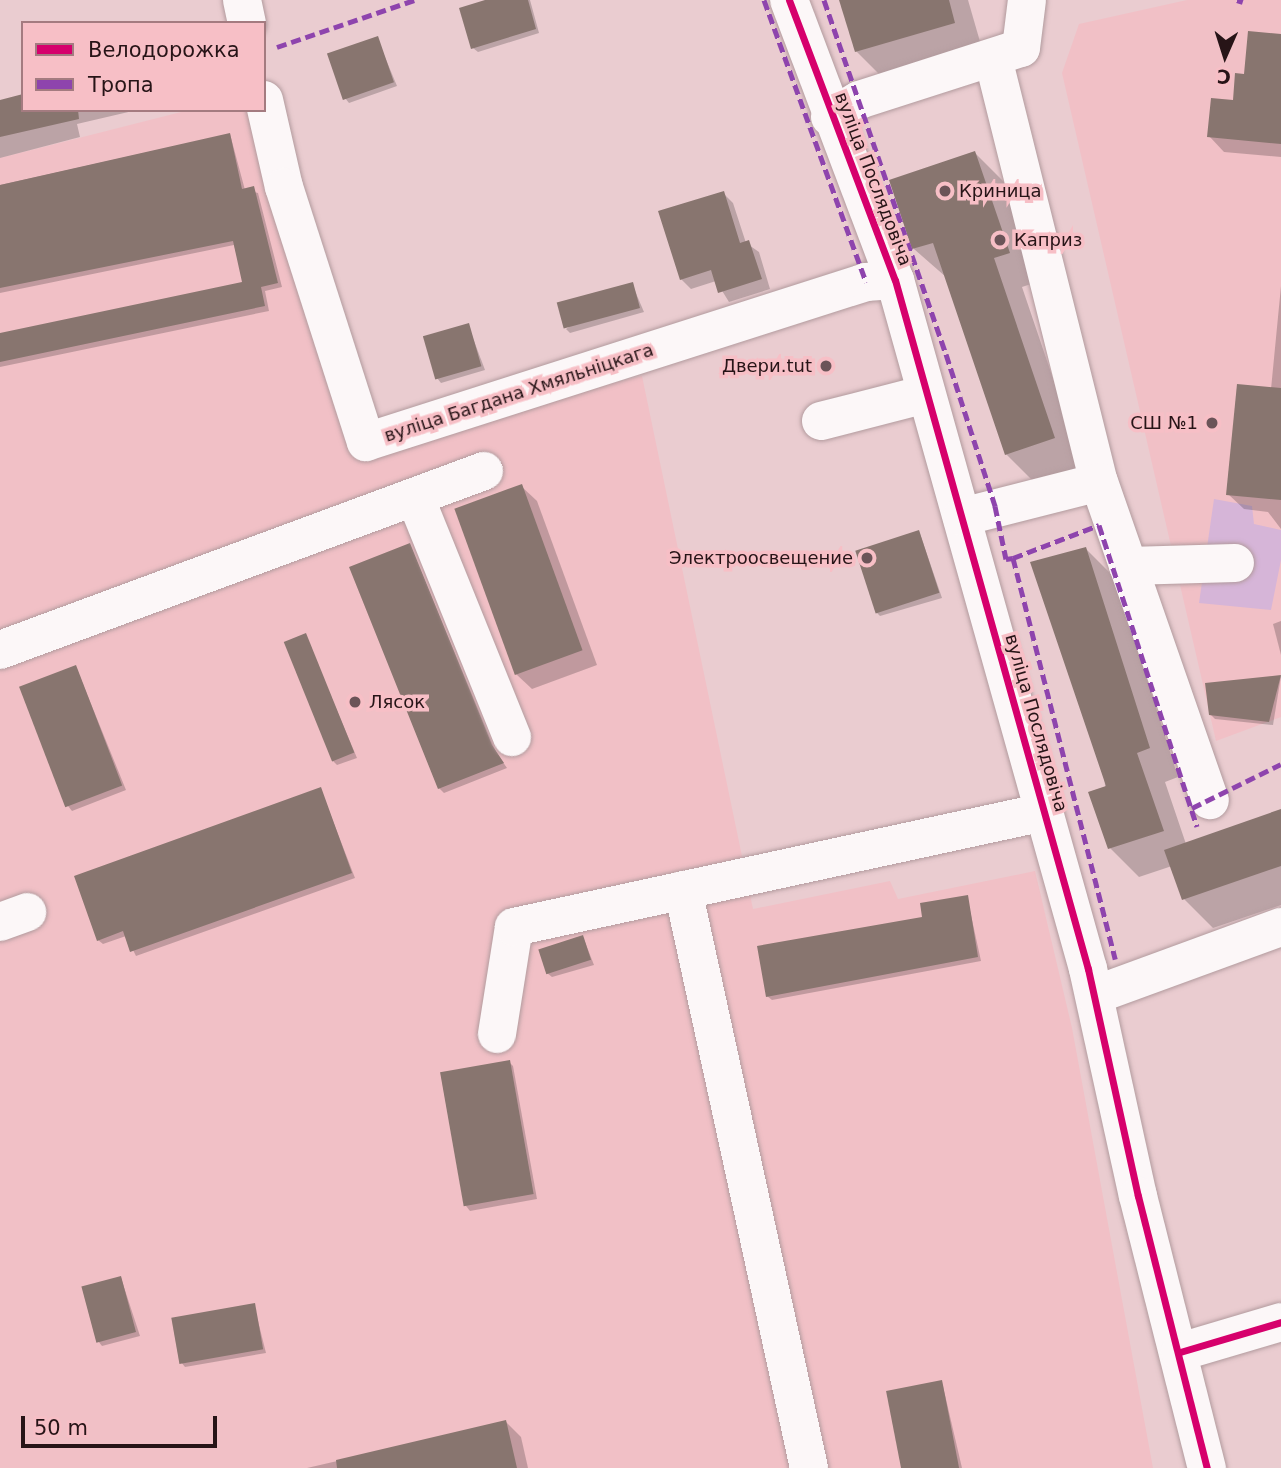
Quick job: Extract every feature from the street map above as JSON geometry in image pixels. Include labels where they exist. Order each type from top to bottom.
[{"type":"street","points":[[242,0],[247,21]]},
{"type":"street","name":"вуліца Послядовіча","points":[[789,0],[830,117],[895,280],[1095,995],[1138,1196],[1180,1352],[1207,1468]]},
{"type":"street","points":[[830,117],[859,100],[1021,48],[1027,0]]},
{"type":"street","points":[[993,58],[1099,482],[1210,800]]},
{"type":"street","name":"вуліца Багдана Хмяльніцкага","points":[[266,109],[284,187],[366,442],[866,282],[895,280]]},
{"type":"street","points":[[821,421],[926,394]]},
{"type":"street","points":[[0,650],[484,471]]},
{"type":"street","points":[[962,517],[1099,482]]},
{"type":"street","points":[[415,496],[512,737]]},
{"type":"street","points":[[1128,566],[1235,563]]},
{"type":"street","points":[[497,1034],[514,927],[1044,812]]},
{"type":"street","points":[[683,890],[808,1468]]},
{"type":"street","points":[[1095,995],[1281,927]]},
{"type":"street","points":[[1180,1352],[1281,1322]]},
{"type":"shaded area","name":"СШ №1","points":[[1187,0],[1281,0],[1281,717],[1216,741],[1062,73],[1079,24]]},
{"type":"shaded area","points":[[181,112],[248,112],[356,445],[642,376],[753,909],[890,881],[898,899],[1035,871],[1072,1028],[1153,1468],[0,1468],[0,158]]},
{"type":"shaded area","points":[[1214,499],[1252,506],[1254,524],[1281,530],[1281,560],[1271,610],[1199,603]]},
{"type":"building","points":[[485,0],[528,0],[536,29],[471,49],[459,8]]},
{"type":"building","points":[[839,0],[949,0],[955,23],[855,52]]},
{"type":"building","points":[[1248,31],[1281,34],[1281,144],[1207,137],[1211,98],[1233,100],[1235,73],[1244,74]]},
{"type":"building","points":[[378,36],[394,82],[343,100],[327,54]]},
{"type":"building","points":[[21,95],[21,112],[78,112],[79,119],[0,137],[0,100]]},
{"type":"building","points":[[230,133],[242,189],[254,186],[278,283],[261,287],[265,306],[0,362],[0,333],[242,282],[233,241],[0,288],[0,185]]},
{"type":"building","points":[[975,151],[1010,253],[994,258],[1055,438],[1005,455],[933,243],[912,249],[889,180]]},
{"type":"building","points":[[724,191],[740,243],[749,240],[762,279],[718,293],[711,270],[680,280],[658,211]]},
{"type":"building","points":[[633,282],[640,308],[564,329],[557,302]]},
{"type":"building","points":[[469,323],[481,366],[435,379],[423,336]]},
{"type":"building","points":[[1237,384],[1281,388],[1281,500],[1226,495]]},
{"type":"building","points":[[522,484],[583,650],[515,675],[454,509]]},
{"type":"building","points":[[919,530],[939,593],[876,613],[855,551]]},
{"type":"building","points":[[410,543],[492,745],[504,763],[438,789],[349,567]]},
{"type":"building","points":[[1086,547],[1150,748],[1137,753],[1164,831],[1108,849],[1088,792],[1106,786],[1030,562]]},
{"type":"building","points":[[306,633],[354,753],[332,762],[284,642]]},
{"type":"building","points":[[76,665],[122,785],[65,807],[19,687]]},
{"type":"building","points":[[1281,675],[1269,722],[1209,715],[1205,683]]},
{"type":"building","points":[[321,787],[352,873],[130,952],[123,931],[97,941],[74,876]]},
{"type":"building","points":[[1281,809],[1281,866],[1182,900],[1164,850]]},
{"type":"building","points":[[968,895],[978,957],[766,997],[757,946],[922,917],[920,903]]},
{"type":"building","points":[[583,935],[591,960],[546,974],[538,950]]},
{"type":"building","points":[[510,1060],[534,1194],[464,1206],[440,1072]]},
{"type":"building","points":[[121,1276],[136,1332],[96,1343],[81,1287]]},
{"type":"building","points":[[255,1303],[263,1349],[179,1364],[171,1318]]},
{"type":"building","points":[[942,1380],[959,1468],[901,1468],[886,1391]]},
{"type":"building","points":[[506,1420],[517,1468],[337,1468],[336,1460]]},
{"type":"marked path","points":[[277,47],[414,0]]},
{"type":"marked path","points":[[764,0],[866,282]]},
{"type":"marked path","points":[[824,0],[946,354],[995,506],[1006,559],[1013,558],[1115,959]]},
{"type":"marked path","points":[[1237,0],[1243,2]]},
{"type":"marked path","points":[[1013,558],[1099,525],[1197,826]]},
{"type":"marked path","points":[[1192,808],[1281,764]]},
{"type":"cycle path","points":[[789,0],[895,280],[1088,969],[1138,1196],[1207,1468]]},
{"type":"cycle path","points":[[1180,1352],[1281,1322]]},
{"type":"place","name":"Криница","points":[[945,191]]},
{"type":"place","name":"Каприз","points":[[1000,240]]},
{"type":"place","name":"Двери.tut","points":[[826,366]]},
{"type":"place","name":"СШ №1","points":[[1212,423]]},
{"type":"place","name":"Электроосвещение","points":[[867,558]]},
{"type":"place","name":"Лясок","points":[[355,702]]}]
